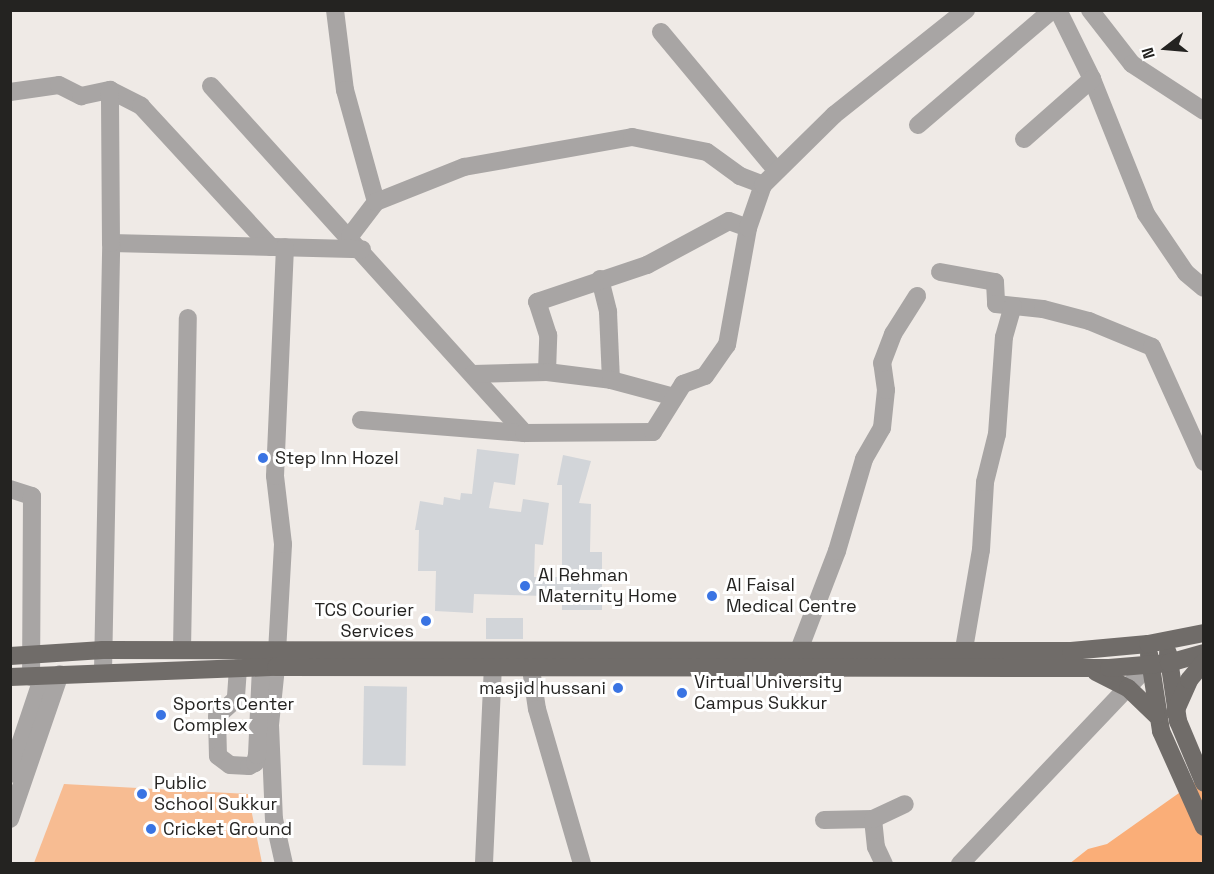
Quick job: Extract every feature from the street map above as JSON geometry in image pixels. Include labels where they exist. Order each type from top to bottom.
[{"type":"main road","points":[[10,677],[238,668],[271,662],[799,650],[1071,651],[1167,642],[1203,633]]},
{"type":"main road","points":[[1167,642],[1175,711],[1184,741],[1203,783]]},
{"type":"main road","points":[[1148,644],[1156,715],[1166,747],[1203,827]]},
{"type":"main road","points":[[10,656],[103,650],[182,650],[271,662],[531,669],[791,671],[1084,669],[1169,663],[1203,653]]},
{"type":"main road","points":[[1175,711],[1189,680],[1203,662]]},
{"type":"main road","points":[[1084,669],[1128,688],[1156,715]]},
{"type":"street","points":[[335,10],[345,90],[376,202]]},
{"type":"street","points":[[361,420],[524,433],[653,432],[683,384],[705,376],[727,345],[748,228],[763,185],[775,169],[834,115],[966,10]]},
{"type":"street","points":[[1090,10],[1132,64],[1203,111]]},
{"type":"street","points":[[918,125],[1060,12],[1092,79],[1146,214],[1186,273],[1203,288]]},
{"type":"street","points":[[661,32],[775,169]]},
{"type":"street","points":[[1024,139],[1092,79]]},
{"type":"street","points":[[10,92],[59,85],[81,96],[110,90],[141,106],[278,247],[275,476],[283,544],[271,662],[258,755],[249,766],[230,765],[218,756],[217,716],[236,699],[238,668]]},
{"type":"street","points":[[211,86],[356,242],[524,433]]},
{"type":"street","points":[[103,672],[111,243],[110,90]]},
{"type":"street","points":[[356,242],[376,202],[464,167],[632,137],[708,152],[740,176],[763,185]]},
{"type":"street","points":[[547,372],[548,335],[537,302],[647,265],[729,221],[748,228]]},
{"type":"street","points":[[111,243],[278,247],[356,242]]},
{"type":"street","points":[[940,272],[995,282],[996,304],[1043,309],[1089,321],[1152,347],[1203,462]]},
{"type":"street","points":[[600,279],[608,312],[611,380]]},
{"type":"street","points":[[791,671],[837,551],[864,459],[882,428],[886,390],[882,363],[893,334],[917,296]]},
{"type":"street","points":[[964,649],[981,550],[985,482],[997,434],[1004,337],[1013,306]]},
{"type":"street","points":[[182,650],[188,318]]},
{"type":"street","points":[[473,374],[547,372],[611,380],[674,397]]},
{"type":"street","points":[[10,489],[32,496],[29,614],[33,655],[44,676],[10,819]]},
{"type":"street","points":[[271,662],[270,725],[274,819],[284,864]]},
{"type":"street","points":[[960,864],[1149,665]]},
{"type":"street","points":[[484,863],[493,668]]},
{"type":"street","points":[[531,669],[537,709],[582,864]]},
{"type":"street","points":[[10,774],[30,740]]},
{"type":"street","points":[[824,820],[873,819],[905,804]]},
{"type":"street","points":[[873,819],[876,847],[884,864]]},
{"type":"shaded area","points":[[1203,776],[1203,863],[1069,864],[1088,849],[1107,844]]},
{"type":"shaded area","name":"Cricket Ground","points":[[64,784],[248,794],[262,863],[34,863]]},
{"type":"building","points":[[477,449],[519,454],[515,485],[494,482],[489,508],[521,512],[523,499],[549,503],[543,545],[535,544],[534,577],[562,577],[562,485],[557,485],[563,455],[591,461],[579,503],[591,504],[590,552],[602,552],[602,610],[562,610],[562,601],[545,601],[545,596],[474,594],[473,613],[435,611],[436,571],[418,571],[419,530],[415,530],[420,501],[443,505],[444,497],[460,500],[461,493],[472,494]]},
{"type":"building","points":[[486,618],[523,618],[523,639],[486,639]]},
{"type":"building","points":[[364,686],[407,687],[406,766],[363,765]]},
{"type":"place","name":"Step Inn Hozel","points":[[263,458]]},
{"type":"place","name":"Al Rehman Maternity Home","points":[[525,586]]},
{"type":"place","name":"Al Faisal Medical Centre","points":[[712,596]]},
{"type":"place","name":"TCS Courier Services","points":[[426,621]]},
{"type":"place","name":"masjid hussani","points":[[618,688]]},
{"type":"place","name":"Virtual University Campus Sukkur","points":[[682,693]]},
{"type":"place","name":"Sports Center Complex","points":[[161,715]]},
{"type":"place","name":"Public School Sukkur","points":[[142,794]]},
{"type":"place","name":"Cricket Ground","points":[[151,829]]}]
